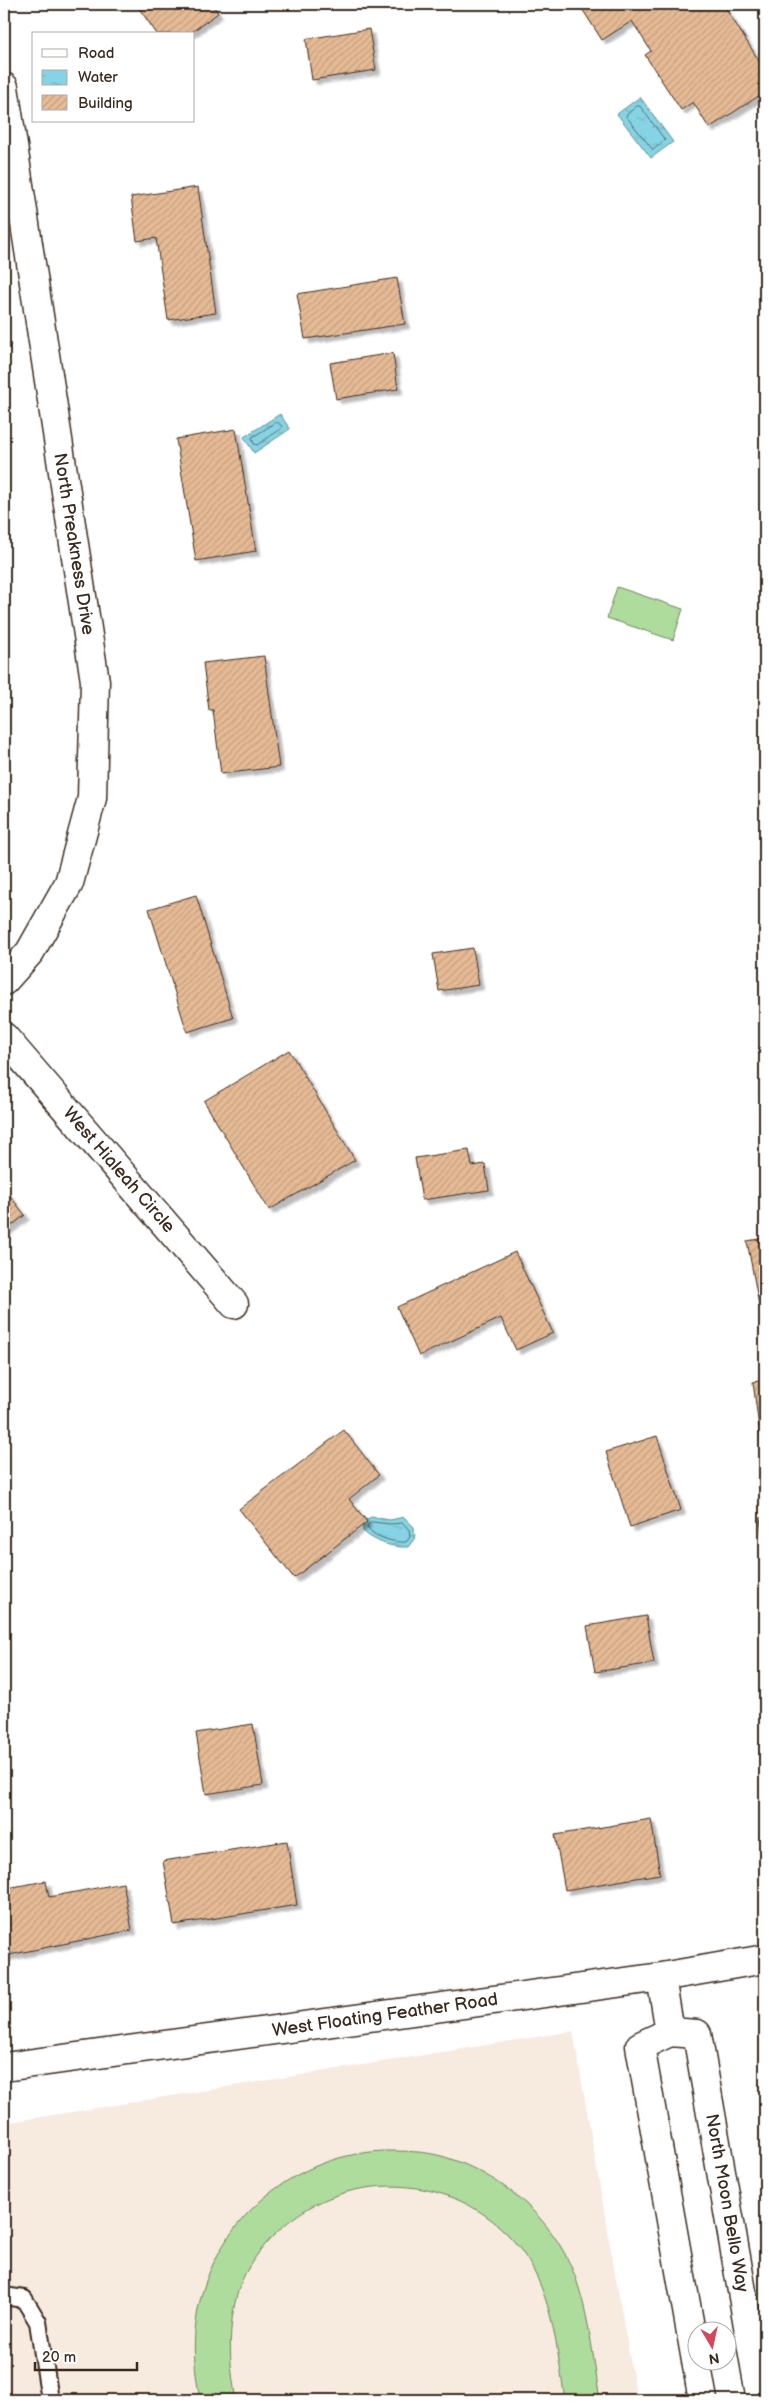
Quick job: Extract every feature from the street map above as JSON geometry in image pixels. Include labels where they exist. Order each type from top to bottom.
[{"type":"street","name":"North Preakness Drive","points":[[4,87],[95,681],[92,798],[69,883],[30,952],[4,981]]},
{"type":"street","name":"West Hialeah Circle","points":[[4,1037],[234,1304]]},
{"type":"street","name":"West Floating Feather Road","points":[[4,2067],[661,1977],[765,1959]]},
{"type":"street","points":[[661,1977],[670,2032]]},
{"type":"street","name":"North Moon Bello Way","points":[[702,2400],[640,2046],[670,2032],[698,2034],[760,2400]]},
{"type":"lane","points":[[4,2296],[24,2299],[38,2322],[50,2400]]},
{"type":"shaded area","points":[[573,2031],[637,2400],[4,2400],[4,2123]]},
{"type":"green space","points":[[617,587],[683,609],[673,640],[607,618]]},
{"type":"green space","points":[[384,2151],[430,2154],[445,2157],[468,2166],[510,2190],[545,2224],[559,2243],[579,2288],[589,2330],[600,2400],[565,2400],[552,2324],[541,2287],[523,2253],[499,2226],[470,2206],[438,2193],[404,2187],[370,2187],[337,2195],[305,2210],[277,2232],[260,2251],[239,2288],[232,2316],[230,2344],[236,2400],[200,2400],[195,2366],[194,2341],[201,2296],[214,2262],[232,2232],[255,2206],[283,2184],[314,2167],[348,2156]]},
{"type":"water","points":[[640,97],[673,142],[651,158],[617,114]]},
{"type":"water","points":[[280,414],[290,429],[254,453],[244,437]]},
{"type":"water","points":[[371,1517],[390,1520],[404,1517],[414,1527],[415,1538],[408,1547],[390,1545],[378,1541],[363,1531],[362,1522]]},
{"type":"building","points":[[136,4],[212,4],[218,13],[192,32],[156,32]]},
{"type":"building","points":[[579,4],[723,4],[765,70],[765,92],[709,128],[693,102],[681,110],[645,55],[651,51],[632,21],[602,40]]},
{"type":"building","points":[[369,29],[376,70],[312,80],[306,39]]},
{"type":"building","points":[[198,187],[216,313],[168,320],[156,238],[137,241],[131,197]]},
{"type":"building","points":[[397,278],[405,324],[305,339],[297,294]]},
{"type":"building","points":[[393,353],[398,389],[336,399],[330,363]]},
{"type":"building","points":[[236,429],[256,551],[196,561],[176,439]]},
{"type":"building","points":[[264,656],[279,767],[221,774],[213,710],[209,710],[203,663]]},
{"type":"building","points":[[196,895],[233,1018],[187,1032],[149,909]]},
{"type":"building","points":[[473,948],[479,985],[439,991],[433,954]]},
{"type":"building","points":[[289,1050],[355,1160],[269,1210],[204,1101]]},
{"type":"building","points":[[469,1150],[472,1166],[485,1164],[489,1190],[422,1200],[415,1158]]},
{"type":"building","points":[[4,1188],[25,1215],[4,1232]]},
{"type":"building","points":[[765,1238],[765,1337],[747,1241]]},
{"type":"building","points":[[515,1252],[553,1333],[516,1350],[501,1318],[419,1356],[397,1307]]},
{"type":"building","points":[[765,1380],[765,1458],[763,1458],[753,1382]]},
{"type":"building","points":[[344,1430],[379,1475],[349,1499],[367,1522],[294,1578],[239,1509]]},
{"type":"building","points":[[657,1436],[681,1510],[630,1527],[606,1452]]},
{"type":"building","points":[[760,1518],[765,1518],[765,1557]]},
{"type":"building","points":[[646,1616],[654,1663],[595,1672],[587,1626]]},
{"type":"building","points":[[253,1724],[263,1785],[206,1794],[196,1733]]},
{"type":"building","points":[[651,1819],[660,1874],[565,1890],[555,1835]]},
{"type":"building","points":[[287,1841],[297,1905],[174,1925],[163,1861]]},
{"type":"building","points":[[46,1881],[49,1897],[123,1883],[132,1930],[4,1956],[4,1904],[10,1903],[7,1888]]}]
